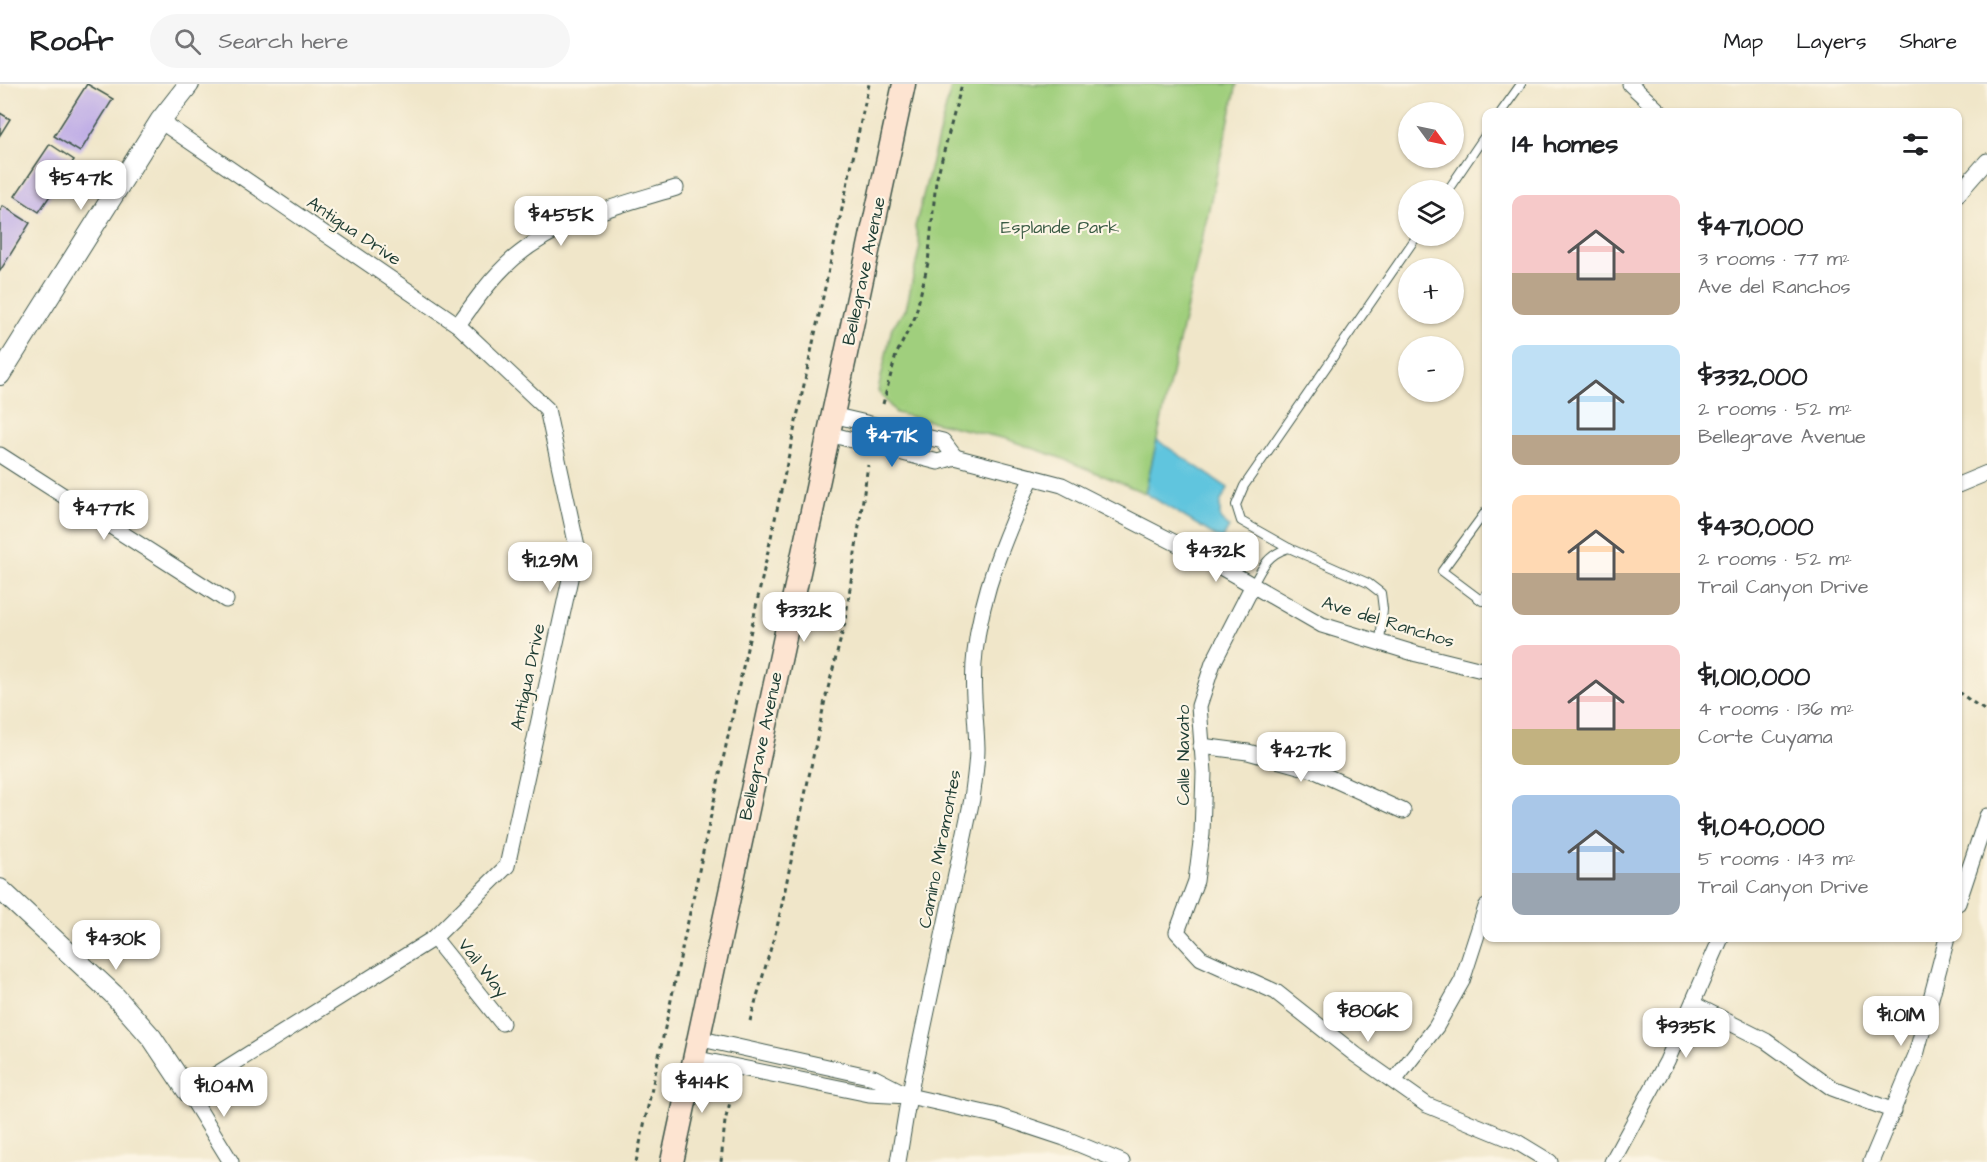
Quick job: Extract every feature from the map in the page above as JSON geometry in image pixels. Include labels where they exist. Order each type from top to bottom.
[{"type":"main road","name":"Bellegrave Avenue","points":[[672,1162],[904,84]]},
{"type":"street","points":[[0,375],[160,122],[189,84]]},
{"type":"street","points":[[1630,84],[1656,108]]},
{"type":"street","name":"Antigua Drive","points":[[160,122],[458,325],[547,409],[577,547],[507,867],[434,938],[188,1092]]},
{"type":"street","points":[[1962,189],[1987,160]]},
{"type":"street","points":[[458,325],[497,274],[515,257],[549,235],[581,218],[676,188]]},
{"type":"street","name":"Ave del Ranchos","points":[[831,425],[943,441],[955,457]]},
{"type":"street","name":"Ave del Ranchos","points":[[831,425],[938,462],[955,457],[1062,485],[1196,553],[1322,625],[1380,643],[1482,669]]},
{"type":"street","points":[[0,455],[226,600]]},
{"type":"street","points":[[1962,483],[1987,473]]},
{"type":"street","name":"Camino Miramontes","points":[[898,1162],[909,1096],[972,799],[977,750],[972,708],[975,651],[983,609],[998,552],[1032,477]]},
{"type":"street","name":"Calle Navato","points":[[1253,585],[1213,663],[1199,706],[1204,772],[1202,834],[1196,881],[1177,932],[1201,958],[1276,992],[1394,1081]]},
{"type":"street","points":[[1201,746],[1248,752],[1313,770],[1404,812]]},
{"type":"street","points":[[1962,891],[1987,816]]},
{"type":"street","points":[[0,889],[113,994],[152,1038],[231,1162]]},
{"type":"street","points":[[1482,919],[1462,981],[1436,1027],[1394,1081],[1427,1105],[1517,1142],[1550,1162]]},
{"type":"street","name":"Vail Way","points":[[434,938],[502,1023]]},
{"type":"street","points":[[1612,1162],[1667,1061],[1719,942]]},
{"type":"street","points":[[1871,1162],[1916,1056],[1946,942]]},
{"type":"street","points":[[1693,1004],[1766,1041],[1832,1088],[1894,1111]]},
{"type":"street","points":[[695,1048],[869,1094],[909,1096],[998,1116],[1064,1138],[1122,1162]]},
{"type":"lane","points":[[1504,108],[1521,84]]},
{"type":"lane","points":[[1455,180],[1482,140]]},
{"type":"lane","points":[[1380,643],[1383,609],[1381,593],[1368,583],[1289,548],[1241,521],[1236,505],[1244,486],[1410,246]]},
{"type":"lane","points":[[1482,516],[1442,571],[1482,601]]},
{"type":"lane","points":[[1253,585],[1266,561],[1277,552],[1289,548]]},
{"type":"path","points":[[636,1162],[869,84]]},
{"type":"path","points":[[883,404],[896,355],[915,317],[926,273],[936,181],[962,84]]},
{"type":"path","points":[[750,1021],[778,923],[825,700],[845,622],[868,465]]},
{"type":"path","points":[[1962,695],[1987,712]]},
{"type":"path","points":[[721,1162],[725,1121],[735,1084]]},
{"type":"green space","name":"Esplande Park","points":[[952,84],[1237,84],[1145,493],[1058,457],[1006,439],[896,413],[878,391],[892,327],[906,309],[920,246],[915,227]]},
{"type":"water","points":[[1157,440],[1228,488],[1220,503],[1220,519],[1229,527],[1222,540],[1145,493]]},
{"type":"building","points":[[87,84],[113,99],[80,152],[54,136]]},
{"type":"building","points":[[0,113],[10,119],[0,135]]},
{"type":"building","points":[[50,144],[74,160],[39,212],[15,196]]},
{"type":"building","points":[[3,206],[30,223],[0,271],[0,211]]}]
